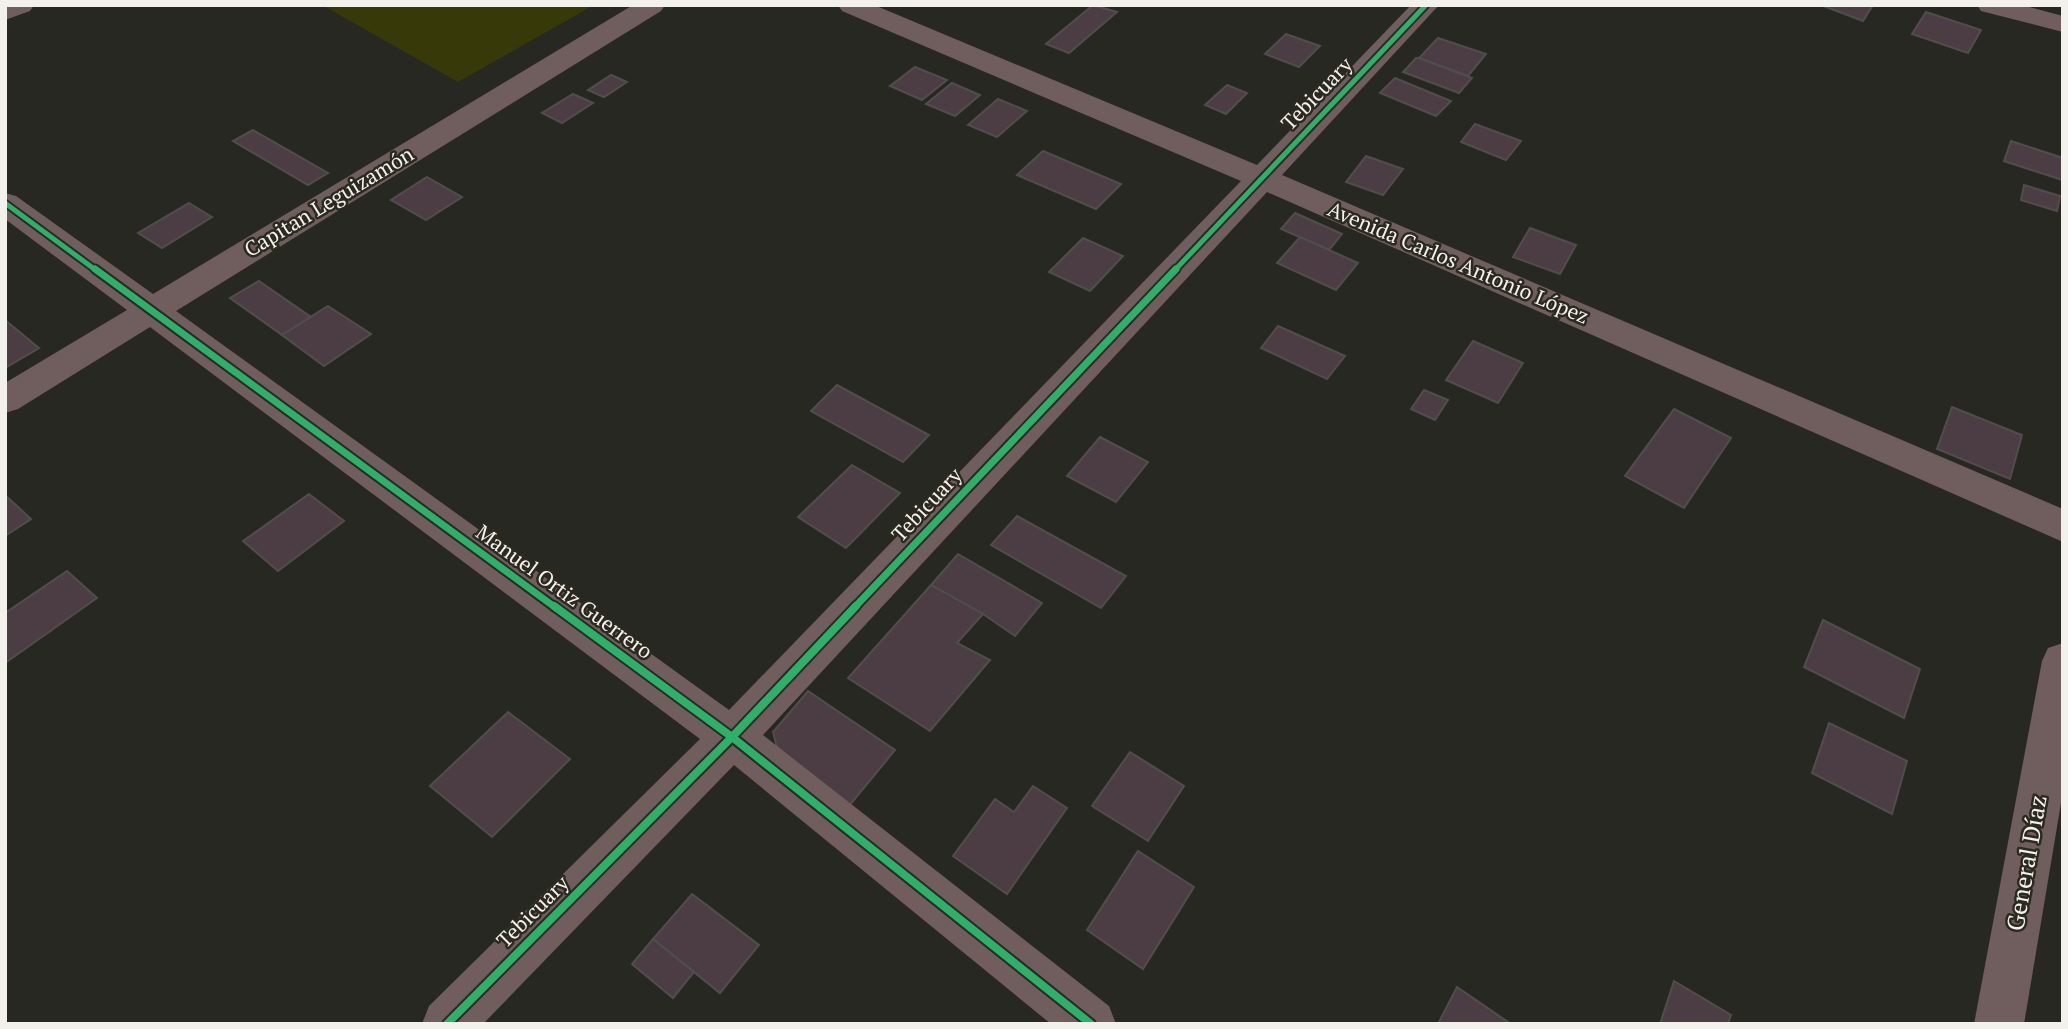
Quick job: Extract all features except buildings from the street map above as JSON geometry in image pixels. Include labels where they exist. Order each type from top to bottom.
[{"type":"street","points":[[5,12],[21,5]]},
{"type":"street","name":"Capitan Leguizamón","points":[[5,400],[652,5]]},
{"type":"street","name":"Avenida Carlos Antonio López","points":[[851,5],[1262,178],[2063,526]]},
{"type":"street","name":"Tebicuary","points":[[447,1024],[732,737],[1426,5]]},
{"type":"street","points":[[1990,5],[2063,24]]},
{"type":"street","name":"Manuel Ortiz Guerrero","points":[[5,203],[732,737],[1091,1024]]},
{"type":"street","name":"General Díaz","points":[[1999,1024],[2063,662]]},
{"type":"shaded area","points":[[322,5],[594,5],[458,82]]},
{"type":"cycle path","points":[[447,1024],[732,737],[1426,5]]},
{"type":"cycle path","points":[[5,203],[732,737],[1091,1024]]}]
